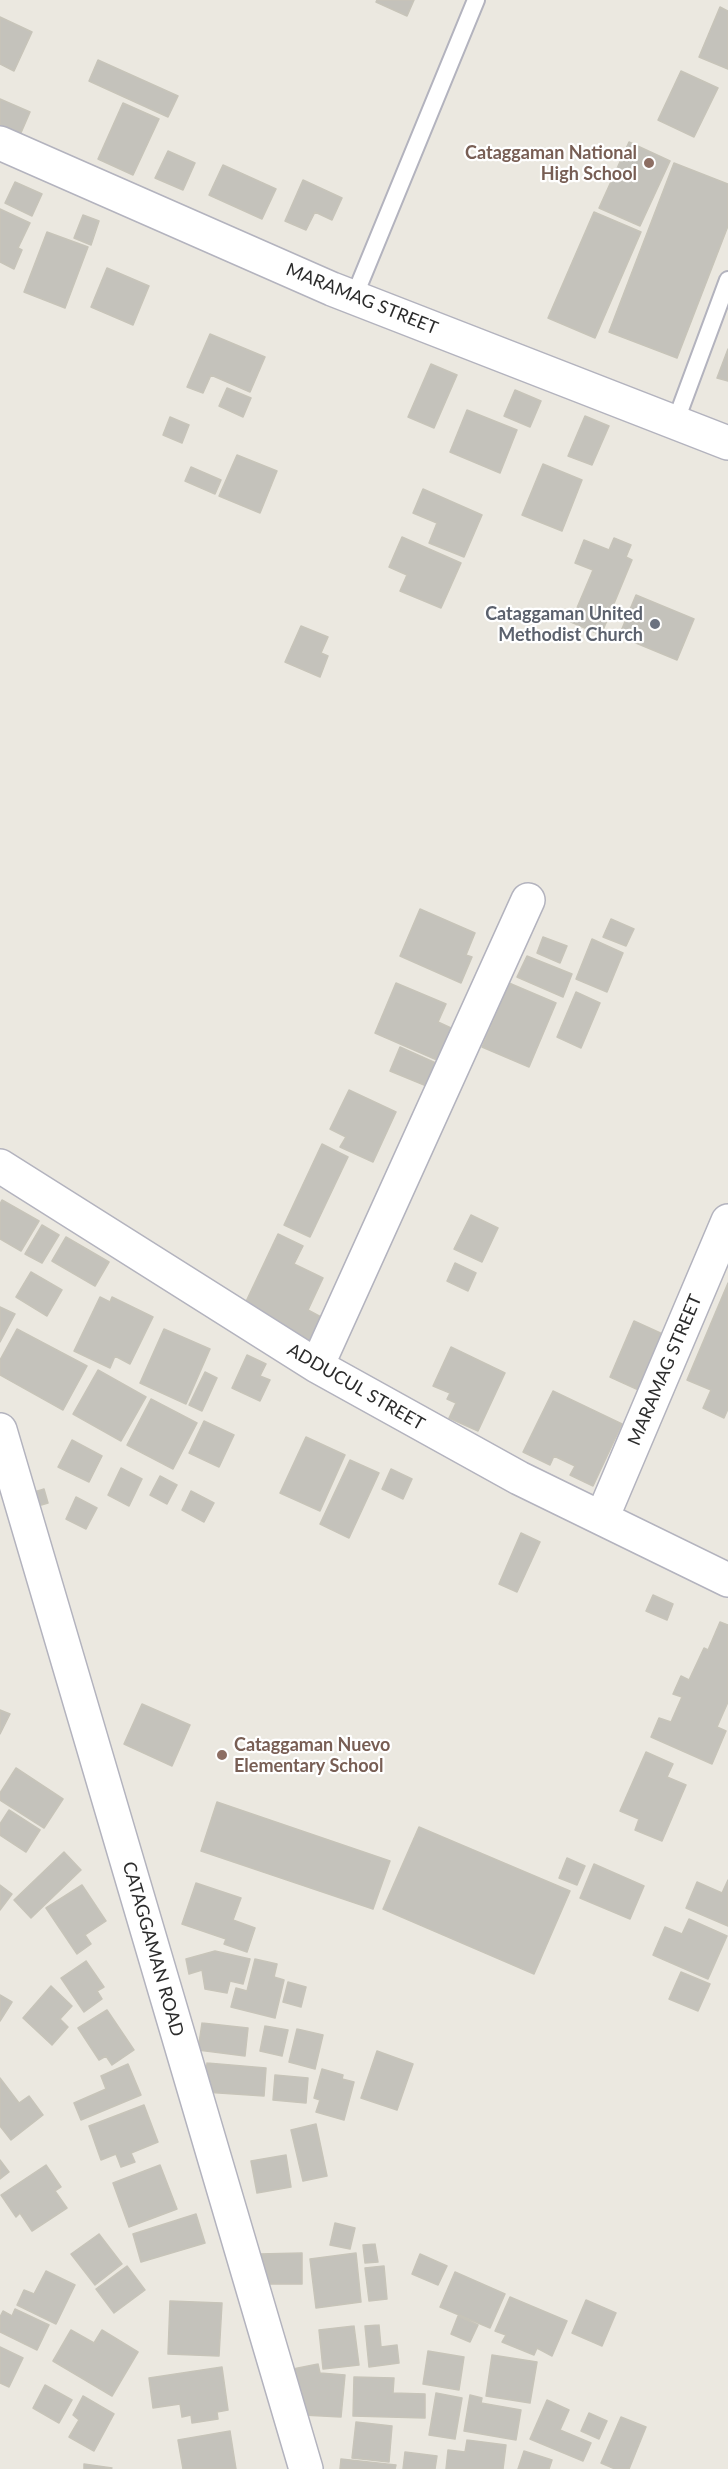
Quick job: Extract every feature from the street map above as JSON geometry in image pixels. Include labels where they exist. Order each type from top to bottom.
[{"type":"street","name":"MARAMAG STREET","points":[[0,143],[354,297],[728,443]]},
{"type":"street","points":[[317,1366],[528,900]]},
{"type":"street","name":"ADDUCUL STREET","points":[[0,1166],[317,1366],[519,1478],[728,1580]]},
{"type":"street","name":"MARAMAG STREET","points":[[602,1518],[728,1221]]},
{"type":"street","name":"CATAGGAMAN ROAD","points":[[0,1430],[306,2469]]},
{"type":"lane","points":[[354,297],[476,0]]},
{"type":"lane","points":[[675,423],[728,280]]},
{"type":"building","points":[[377,0],[414,0],[407,16],[376,2]]},
{"type":"building","points":[[720,7],[728,11],[728,69],[699,57]]},
{"type":"building","points":[[0,17],[32,32],[14,71],[0,64]]},
{"type":"building","points":[[98,60],[178,96],[168,117],[89,81]]},
{"type":"building","points":[[681,71],[718,88],[694,137],[658,120]]},
{"type":"building","points":[[0,99],[30,112],[17,142],[0,134]]},
{"type":"building","points":[[123,103],[159,119],[133,175],[98,159]]},
{"type":"building","points":[[629,142],[670,161],[640,226],[599,208]]},
{"type":"building","points":[[168,151],[195,163],[183,190],[155,178]]},
{"type":"building","points":[[674,163],[728,184],[728,226],[677,358],[609,332]]},
{"type":"building","points":[[223,165],[276,189],[262,219],[209,195]]},
{"type":"building","points":[[303,180],[342,198],[332,220],[315,212],[306,230],[285,221]]},
{"type":"building","points":[[15,182],[42,194],[32,216],[5,203]]},
{"type":"building","points":[[0,209],[30,223],[18,248],[22,250],[14,269],[0,262]]},
{"type":"building","points":[[594,212],[641,232],[595,338],[548,318]]},
{"type":"building","points":[[83,215],[99,221],[91,245],[74,238]]},
{"type":"building","points":[[47,232],[88,247],[65,308],[24,292]]},
{"type":"building","points":[[107,268],[149,286],[133,325],[91,307]]},
{"type":"building","points":[[210,334],[265,357],[250,392],[211,375],[203,393],[187,387]]},
{"type":"building","points":[[728,349],[728,381],[717,378]]},
{"type":"building","points":[[431,364],[457,375],[434,428],[408,417]]},
{"type":"building","points":[[227,388],[251,398],[243,417],[219,406]]},
{"type":"building","points":[[515,390],[541,401],[530,427],[504,416]]},
{"type":"building","points":[[467,410],[517,430],[500,473],[450,452]]},
{"type":"building","points":[[585,416],[609,426],[592,465],[568,456]]},
{"type":"building","points":[[170,417],[189,425],[182,443],[163,435]]},
{"type":"building","points":[[237,455],[277,471],[260,513],[219,496]]},
{"type":"building","points":[[543,464],[582,480],[562,531],[522,515]]},
{"type":"building","points":[[191,467],[221,480],[215,494],[185,481]]},
{"type":"building","points":[[423,489],[482,515],[464,557],[429,543],[437,523],[413,513]]},
{"type":"building","points":[[402,537],[461,563],[441,608],[400,591],[407,575],[389,567]]},
{"type":"building","points":[[614,538],[631,545],[626,557],[632,560],[601,635],[571,622],[593,570],[575,563],[584,540],[609,550]]},
{"type":"building","points":[[636,595],[694,619],[677,660],[619,636]]},
{"type":"building","points":[[301,626],[328,637],[321,653],[328,656],[320,677],[285,662]]},
{"type":"building","points":[[420,909],[475,933],[466,955],[472,957],[461,983],[400,956]]},
{"type":"building","points":[[611,919],[634,929],[626,946],[603,937]]},
{"type":"building","points":[[543,937],[567,946],[560,963],[537,953]]},
{"type":"building","points":[[592,939],[623,953],[607,992],[576,979]]},
{"type":"building","points":[[527,956],[572,974],[563,997],[517,977]]},
{"type":"building","points":[[396,983],[446,1004],[438,1022],[451,1028],[437,1060],[375,1033]]},
{"type":"building","points":[[509,983],[556,1003],[529,1067],[482,1047]]},
{"type":"building","points":[[576,992],[600,1003],[581,1048],[557,1037]]},
{"type":"building","points":[[400,1047],[438,1064],[429,1087],[390,1071]]},
{"type":"building","points":[[349,1090],[396,1112],[373,1162],[340,1147],[346,1137],[330,1129]]},
{"type":"building","points":[[322,1144],[348,1157],[310,1237],[284,1225]]},
{"type":"building","points":[[2,1200],[39,1221],[21,1251],[0,1239]]},
{"type":"building","points":[[471,1215],[498,1228],[482,1262],[454,1249]]},
{"type":"building","points":[[42,1225],[59,1235],[42,1263],[25,1254]]},
{"type":"building","points":[[278,1234],[303,1246],[294,1264],[323,1278],[308,1310],[321,1317],[309,1342],[242,1310]]},
{"type":"building","points":[[66,1237],[109,1262],[95,1286],[52,1261]]},
{"type":"building","points":[[455,1263],[476,1273],[468,1291],[447,1281]]},
{"type":"building","points":[[31,1272],[62,1290],[47,1316],[16,1297]]},
{"type":"building","points":[[728,1283],[728,1409],[724,1418],[703,1408],[711,1390],[687,1380]]},
{"type":"building","points":[[100,1297],[110,1302],[112,1297],[153,1317],[130,1364],[115,1356],[110,1368],[74,1351]]},
{"type":"building","points":[[0,1307],[15,1314],[0,1342]]},
{"type":"building","points":[[634,1321],[667,1336],[643,1392],[610,1377]]},
{"type":"building","points":[[17,1329],[87,1366],[63,1410],[0,1375],[0,1360]]},
{"type":"building","points":[[164,1329],[210,1349],[186,1404],[140,1383]]},
{"type":"building","points":[[451,1347],[505,1373],[478,1431],[449,1418],[456,1403],[447,1399],[450,1393],[433,1386]]},
{"type":"building","points":[[247,1355],[266,1364],[260,1376],[270,1380],[260,1401],[232,1388]]},
{"type":"building","points":[[98,1370],[146,1397],[121,1441],[73,1414]]},
{"type":"building","points":[[205,1372],[217,1378],[202,1411],[189,1405]]},
{"type":"building","points":[[553,1391],[622,1424],[593,1486],[570,1475],[575,1466],[554,1456],[550,1465],[523,1452]]},
{"type":"building","points":[[151,1399],[197,1423],[173,1469],[127,1445]]},
{"type":"building","points":[[204,1421],[234,1435],[219,1467],[189,1453]]},
{"type":"building","points":[[306,1437],[345,1455],[320,1511],[280,1493]]},
{"type":"building","points":[[72,1440],[102,1456],[89,1482],[58,1467]]},
{"type":"building","points":[[350,1460],[379,1473],[349,1538],[320,1524]]},
{"type":"building","points":[[121,1468],[142,1479],[129,1506],[108,1495]]},
{"type":"building","points":[[391,1469],[412,1479],[403,1499],[382,1489]]},
{"type":"building","points":[[160,1476],[177,1485],[167,1504],[150,1495]]},
{"type":"building","points":[[44,1489],[48,1503],[31,1508],[28,1494]]},
{"type":"building","points":[[191,1491],[214,1503],[204,1522],[182,1510]]},
{"type":"building","points":[[76,1497],[97,1508],[86,1529],[66,1519]]},
{"type":"building","points":[[521,1533],[540,1542],[517,1592],[499,1584]]},
{"type":"building","points":[[653,1595],[673,1604],[667,1620],[646,1611]]},
{"type":"building","points":[[720,1622],[728,1625],[728,1702],[717,1727],[726,1731],[712,1764],[651,1737],[659,1718],[671,1722],[682,1697],[673,1694],[681,1676],[689,1680],[704,1648],[708,1650]]},
{"type":"building","points":[[142,1704],[190,1725],[172,1766],[124,1744]]},
{"type":"building","points":[[0,1710],[10,1714],[0,1734]]},
{"type":"building","points":[[646,1752],[673,1764],[667,1777],[686,1785],[662,1841],[635,1830],[639,1819],[620,1811]]},
{"type":"building","points":[[16,1768],[63,1799],[44,1828],[0,1800],[0,1793]]},
{"type":"building","points":[[217,1802],[390,1861],[373,1909],[201,1851]]},
{"type":"building","points":[[9,1810],[40,1830],[26,1852],[0,1835],[0,1824]]},
{"type":"building","points":[[419,1827],[570,1891],[534,1974],[383,1909]]},
{"type":"building","points":[[64,1852],[81,1870],[31,1918],[14,1900]]},
{"type":"building","points":[[567,1858],[585,1866],[577,1885],[559,1878]]},
{"type":"building","points":[[594,1864],[644,1886],[630,1919],[580,1898]]},
{"type":"building","points":[[728,1880],[728,1926],[686,1908],[697,1882],[722,1893]]},
{"type":"building","points":[[196,1883],[241,1898],[233,1920],[255,1928],[247,1952],[224,1944],[226,1939],[182,1924]]},
{"type":"building","points":[[0,1885],[12,1894],[0,1910]]},
{"type":"building","points":[[82,1885],[106,1921],[85,1935],[91,1944],[77,1954],[46,1908]]},
{"type":"building","points":[[689,1919],[727,1936],[708,1979],[653,1955],[665,1927],[682,1934]]},
{"type":"building","points":[[215,1951],[250,1959],[243,1984],[230,1981],[227,1993],[205,1989],[202,1970],[189,1974],[186,1959]]},
{"type":"building","points":[[255,1959],[277,1964],[274,1977],[284,1980],[275,2018],[231,2007],[236,1988],[247,1991]]},
{"type":"building","points":[[86,1961],[104,1987],[97,1991],[102,1999],[84,2012],[61,1978]]},
{"type":"building","points":[[681,1972],[710,1984],[698,2011],[669,1999]]},
{"type":"building","points":[[288,1982],[306,1987],[301,2007],[283,2002]]},
{"type":"building","points":[[51,1986],[72,2006],[60,2019],[68,2027],[52,2045],[23,2018]]},
{"type":"building","points":[[0,1995],[12,2002],[0,2021]]},
{"type":"building","points":[[107,2010],[134,2050],[112,2065],[106,2056],[99,2060],[78,2028]]},
{"type":"building","points":[[202,2023],[248,2028],[245,2056],[198,2050]]},
{"type":"building","points":[[265,2026],[288,2030],[282,2056],[260,2051]]},
{"type":"building","points":[[297,2029],[323,2035],[315,2069],[289,2062]]},
{"type":"building","points":[[377,2051],[413,2064],[397,2110],[361,2098]]},
{"type":"building","points":[[207,2063],[266,2068],[264,2096],[204,2092]]},
{"type":"building","points":[[128,2064],[141,2095],[81,2120],[74,2103],[106,2089],[101,2076]]},
{"type":"building","points":[[322,2069],[343,2075],[342,2079],[354,2082],[344,2120],[316,2112],[320,2100],[314,2098]]},
{"type":"building","points":[[275,2075],[308,2078],[306,2103],[273,2100]]},
{"type":"building","points":[[0,2078],[19,2103],[29,2096],[43,2115],[11,2140],[0,2126]]},
{"type":"building","points":[[144,2105],[158,2142],[131,2153],[135,2162],[121,2167],[116,2154],[101,2160],[89,2126]]},
{"type":"building","points":[[316,2124],[327,2176],[303,2181],[291,2130]]},
{"type":"building","points":[[286,2155],[291,2187],[257,2193],[251,2161]]},
{"type":"building","points":[[0,2160],[9,2172],[0,2179]]},
{"type":"building","points":[[46,2165],[61,2187],[55,2191],[67,2208],[32,2231],[20,2213],[16,2217],[1,2195]]},
{"type":"building","points":[[160,2165],[177,2209],[129,2227],[113,2183]]},
{"type":"building","points":[[196,2214],[205,2243],[141,2262],[133,2234]]},
{"type":"building","points":[[335,2223],[355,2228],[350,2249],[330,2245]]},
{"type":"building","points":[[99,2234],[122,2264],[95,2285],[71,2254]]},
{"type":"building","points":[[375,2244],[378,2262],[365,2263],[363,2245]]},
{"type":"building","points":[[302,2253],[302,2284],[260,2284],[259,2254]]},
{"type":"building","points":[[356,2253],[361,2302],[316,2308],[310,2259]]},
{"type":"building","points":[[420,2254],[447,2266],[438,2285],[412,2274]]},
{"type":"building","points":[[127,2266],[145,2290],[114,2313],[96,2289]]},
{"type":"building","points":[[384,2266],[387,2299],[369,2301],[365,2268]]},
{"type":"building","points":[[46,2271],[75,2285],[56,2324],[17,2305],[24,2290],[34,2294]]},
{"type":"building","points":[[455,2272],[505,2294],[490,2328],[440,2307]]},
{"type":"building","points":[[510,2297],[567,2321],[552,2356],[537,2348],[534,2355],[502,2342],[506,2335],[495,2331]]},
{"type":"building","points":[[586,2300],[616,2313],[602,2346],[572,2333]]},
{"type":"building","points":[[170,2301],[222,2303],[219,2356],[168,2354]]},
{"type":"building","points":[[15,2309],[49,2325],[37,2350],[0,2332],[0,2317],[3,2311],[12,2316]]},
{"type":"building","points":[[458,2316],[478,2325],[470,2342],[451,2334]]},
{"type":"building","points":[[379,2325],[381,2347],[397,2345],[399,2363],[369,2367],[365,2326]]},
{"type":"building","points":[[354,2326],[359,2365],[323,2369],[319,2330]]},
{"type":"building","points":[[71,2330],[94,2343],[102,2330],[138,2352],[112,2396],[53,2361]]},
{"type":"building","points":[[0,2347],[23,2358],[9,2387],[0,2383]]},
{"type":"building","points":[[428,2351],[464,2357],[459,2390],[423,2384]]},
{"type":"building","points":[[492,2355],[537,2362],[530,2403],[486,2396]]},
{"type":"building","points":[[318,2364],[320,2373],[345,2375],[341,2417],[303,2415],[293,2369]]},
{"type":"building","points":[[222,2367],[228,2410],[217,2412],[218,2419],[192,2423],[191,2415],[182,2417],[180,2404],[153,2408],[149,2378]]},
{"type":"building","points":[[354,2377],[394,2378],[393,2393],[425,2394],[425,2418],[353,2416]]},
{"type":"building","points":[[45,2385],[72,2400],[59,2423],[33,2408]]},
{"type":"building","points":[[436,2393],[462,2398],[455,2439],[429,2435]]},
{"type":"building","points":[[470,2395],[482,2398],[481,2403],[521,2410],[516,2440],[464,2431]]},
{"type":"building","points":[[83,2396],[114,2414],[94,2451],[69,2437],[79,2420],[73,2415]]},
{"type":"building","points":[[547,2400],[569,2410],[560,2430],[591,2443],[583,2461],[530,2439]]},
{"type":"building","points":[[589,2413],[607,2421],[599,2439],[581,2431]]},
{"type":"building","points":[[621,2417],[646,2427],[629,2469],[615,2469],[601,2463]]},
{"type":"building","points":[[356,2422],[392,2426],[389,2462],[352,2458]]},
{"type":"building","points":[[230,2431],[236,2469],[183,2469],[178,2440]]},
{"type":"building","points":[[467,2440],[506,2445],[503,2469],[446,2469],[448,2450],[465,2452]]},
{"type":"building","points":[[524,2451],[552,2460],[549,2469],[518,2469]]},
{"type":"building","points":[[405,2452],[437,2456],[435,2469],[403,2469]]},
{"type":"building","points":[[341,2459],[396,2465],[395,2469],[340,2469]]},
{"type":"building","points":[[84,2464],[112,2468],[84,2469]]},
{"type":"place","name":"Cataggaman National High School","points":[[649,163]]},
{"type":"place","name":"Cataggaman United Methodist Church","points":[[655,624]]},
{"type":"place","name":"Cataggaman Nuevo Elementary School","points":[[222,1755]]}]
